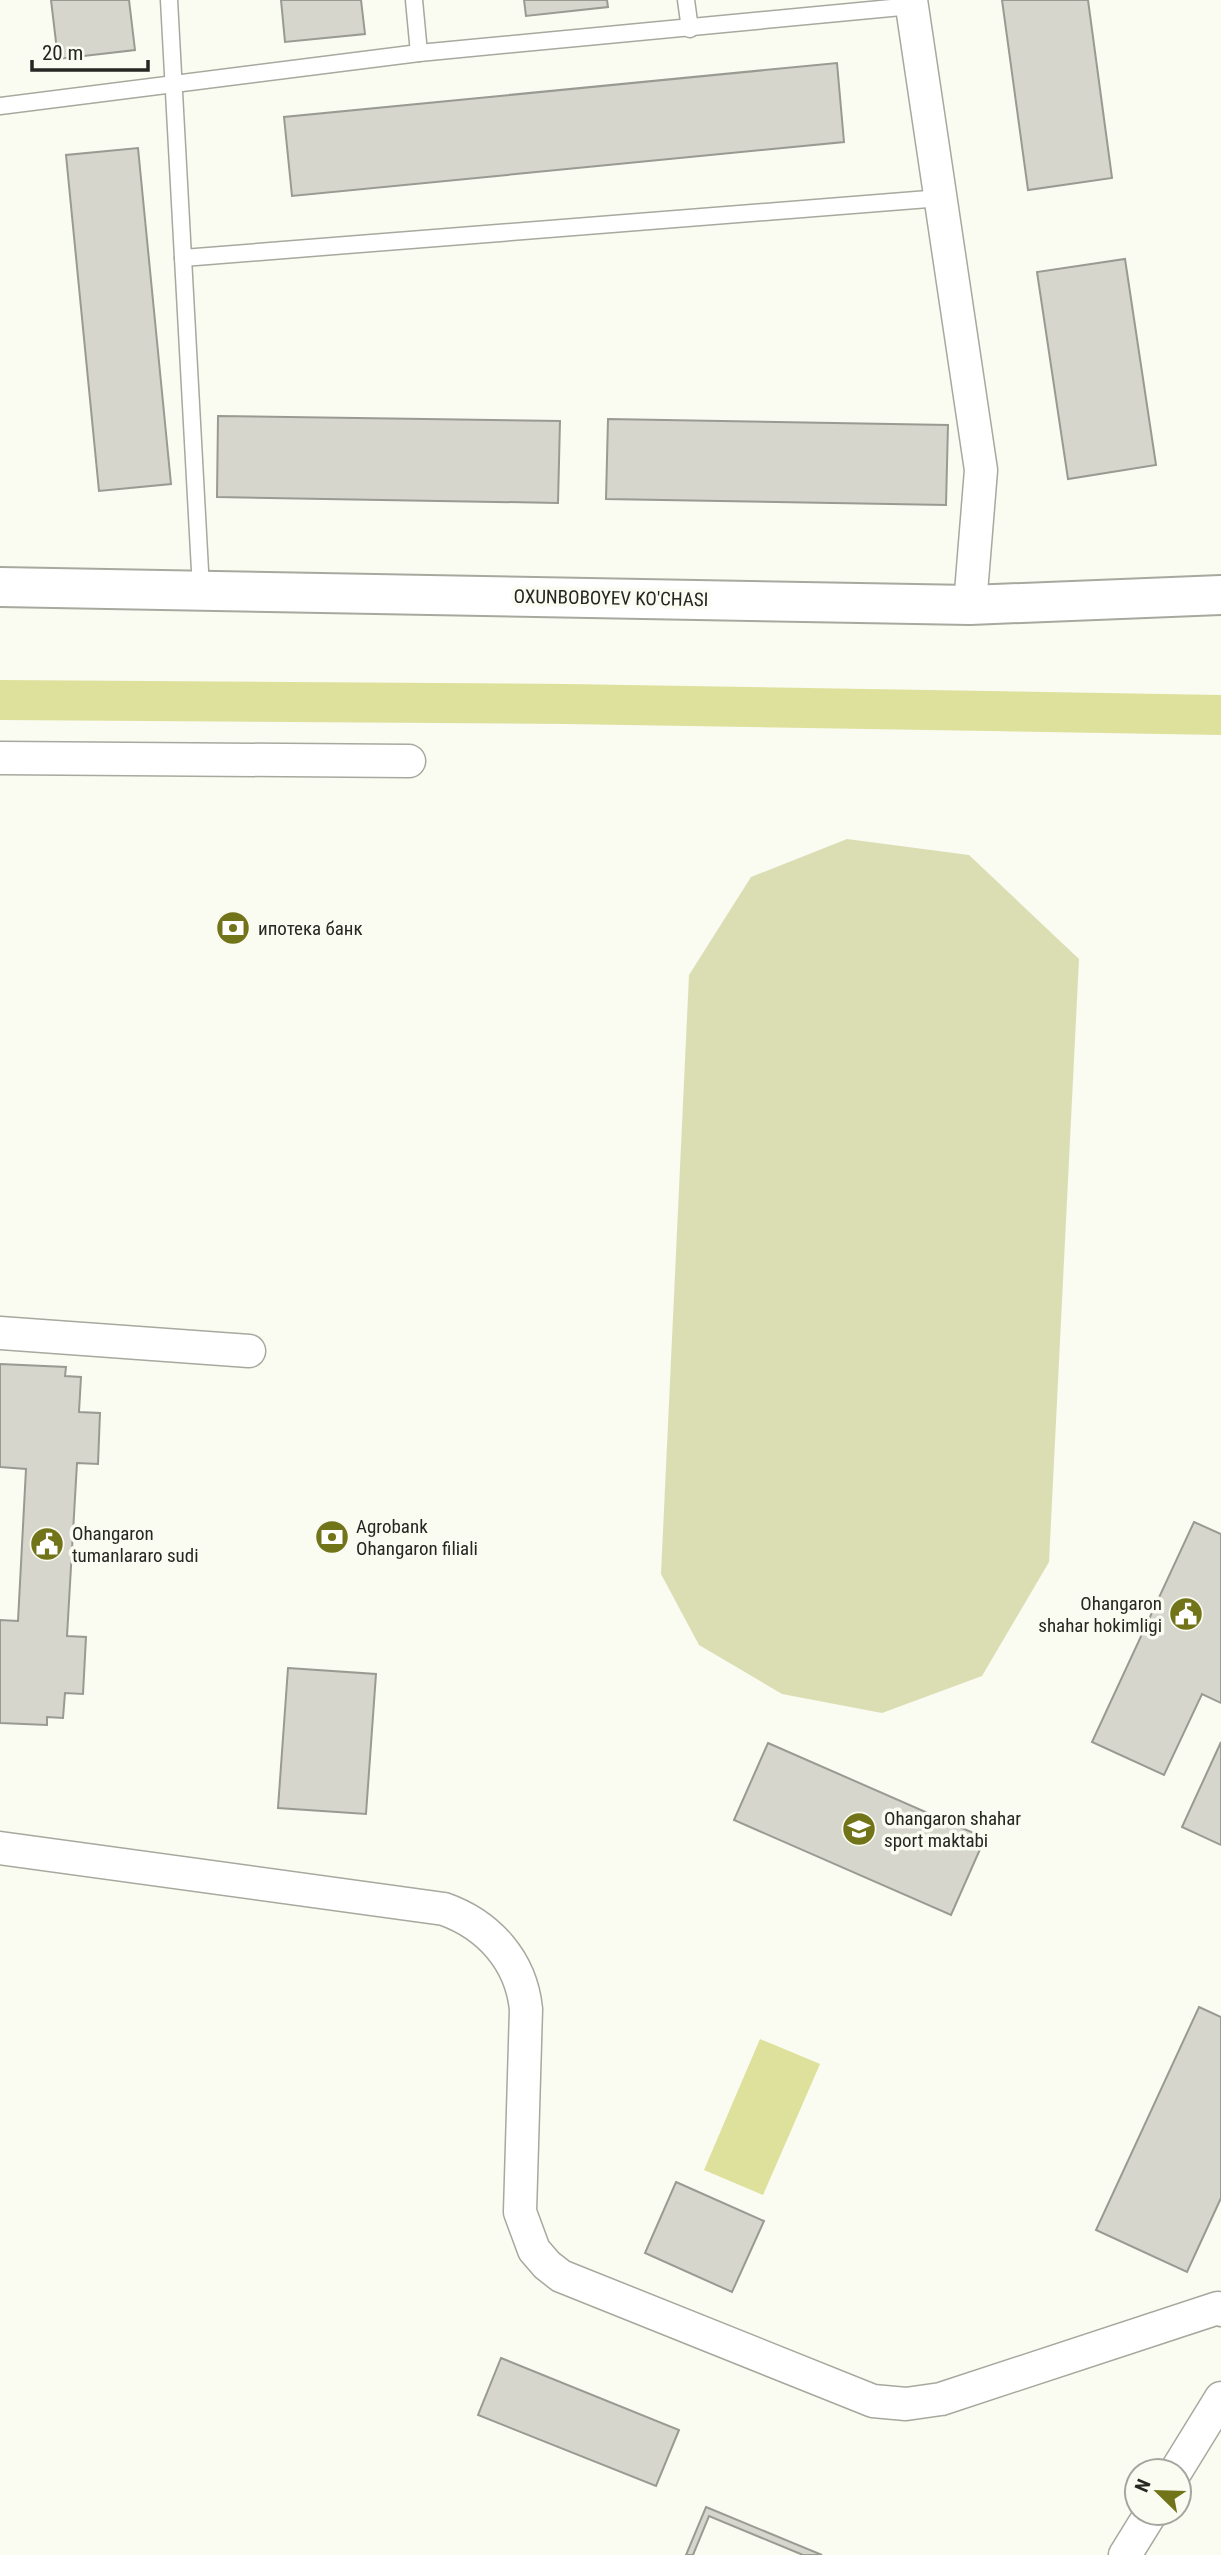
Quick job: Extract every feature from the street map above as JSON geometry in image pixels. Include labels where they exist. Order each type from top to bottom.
[{"type":"main road","name":"OXUNBOBOYEV KO'CHASI","points":[[0,587],[970,605],[1221,595]]},
{"type":"street","points":[[911,3],[981,470],[970,605]]},
{"type":"street","points":[[0,758],[409,761]]},
{"type":"street","points":[[0,1333],[250,1351]]},
{"type":"street","points":[[0,1848],[444,1909],[473,1921],[510,1959],[524,1992],[526,2009],[520,2212],[526,2232],[541,2258],[561,2276],[873,2401],[906,2404],[941,2399],[1217,2308],[1221,2310]]},
{"type":"street","points":[[1185,2457],[1221,2398]]},
{"type":"street","points":[[1125,2555],[1142,2527]]},
{"type":"lane","points":[[169,0],[201,589]]},
{"type":"lane","points":[[414,0],[419,53]]},
{"type":"lane","points":[[686,0],[690,29]]},
{"type":"lane","points":[[0,106],[173,82],[419,53],[690,29],[911,3]]},
{"type":"lane","points":[[183,258],[941,198]]},
{"type":"shaded area","points":[[847,839],[969,855],[1079,959],[1049,1562],[982,1676],[882,1713],[782,1694],[699,1645],[661,1574],[689,975],[751,877]]},
{"type":"shaded area","points":[[760,2039],[820,2064],[763,2195],[704,2170]]},
{"type":"building","points":[[51,0],[129,0],[135,50],[58,59]]},
{"type":"building","points":[[281,0],[361,0],[365,34],[285,42]]},
{"type":"building","points":[[524,0],[607,0],[608,7],[526,16]]},
{"type":"building","points":[[1002,0],[1088,0],[1112,178],[1028,190]]},
{"type":"building","points":[[837,63],[844,142],[292,196],[284,117]]},
{"type":"building","points":[[138,148],[171,484],[99,491],[66,155]]},
{"type":"building","points":[[1125,259],[1156,465],[1068,479],[1037,272]]},
{"type":"building","points":[[218,416],[560,421],[558,503],[217,497]]},
{"type":"building","points":[[608,419],[948,425],[946,505],[606,499]]},
{"type":"building","name":"Ohangaron tumanlararo sudi","points":[[0,1364],[66,1367],[65,1376],[81,1377],[79,1412],[100,1413],[98,1464],[77,1463],[67,1636],[86,1637],[83,1694],[65,1693],[63,1718],[47,1717],[47,1725],[0,1723],[0,1620],[18,1621],[26,1469],[0,1467]]},
{"type":"building","name":"Ohangaron shahar hokimligi","points":[[1194,1522],[1221,1534],[1221,1703],[1202,1694],[1164,1775],[1092,1742]]},
{"type":"building","points":[[288,1668],[376,1674],[366,1814],[278,1808]]},
{"type":"building","points":[[1221,1742],[1221,1845],[1182,1827]]},
{"type":"building","name":"Ohangaron shahar sport maktabi","points":[[768,1743],[985,1838],[951,1915],[734,1820]]},
{"type":"building","points":[[1199,2007],[1221,2017],[1221,2198],[1187,2272],[1096,2230]]},
{"type":"building","points":[[676,2182],[764,2221],[732,2292],[645,2253]]},
{"type":"building","points":[[501,2358],[679,2430],[656,2486],[478,2415]]},
{"type":"building","points":[[706,2507],[822,2555],[803,2555],[709,2516],[693,2555],[686,2555]]},
{"type":"waterway","points":[[0,700],[566,704],[1221,715]]},
{"type":"place","name":"ипотека банк","points":[[233,928]]},
{"type":"place","name":"Agrobank Ohangaron filiali","points":[[332,1537]]},
{"type":"place","name":"Ohangaron tumanlararo sudi","points":[[47,1544]]},
{"type":"place","name":"Ohangaron shahar hokimligi","points":[[1186,1614]]},
{"type":"place","name":"Ohangaron shahar sport maktabi","points":[[859,1829]]}]
